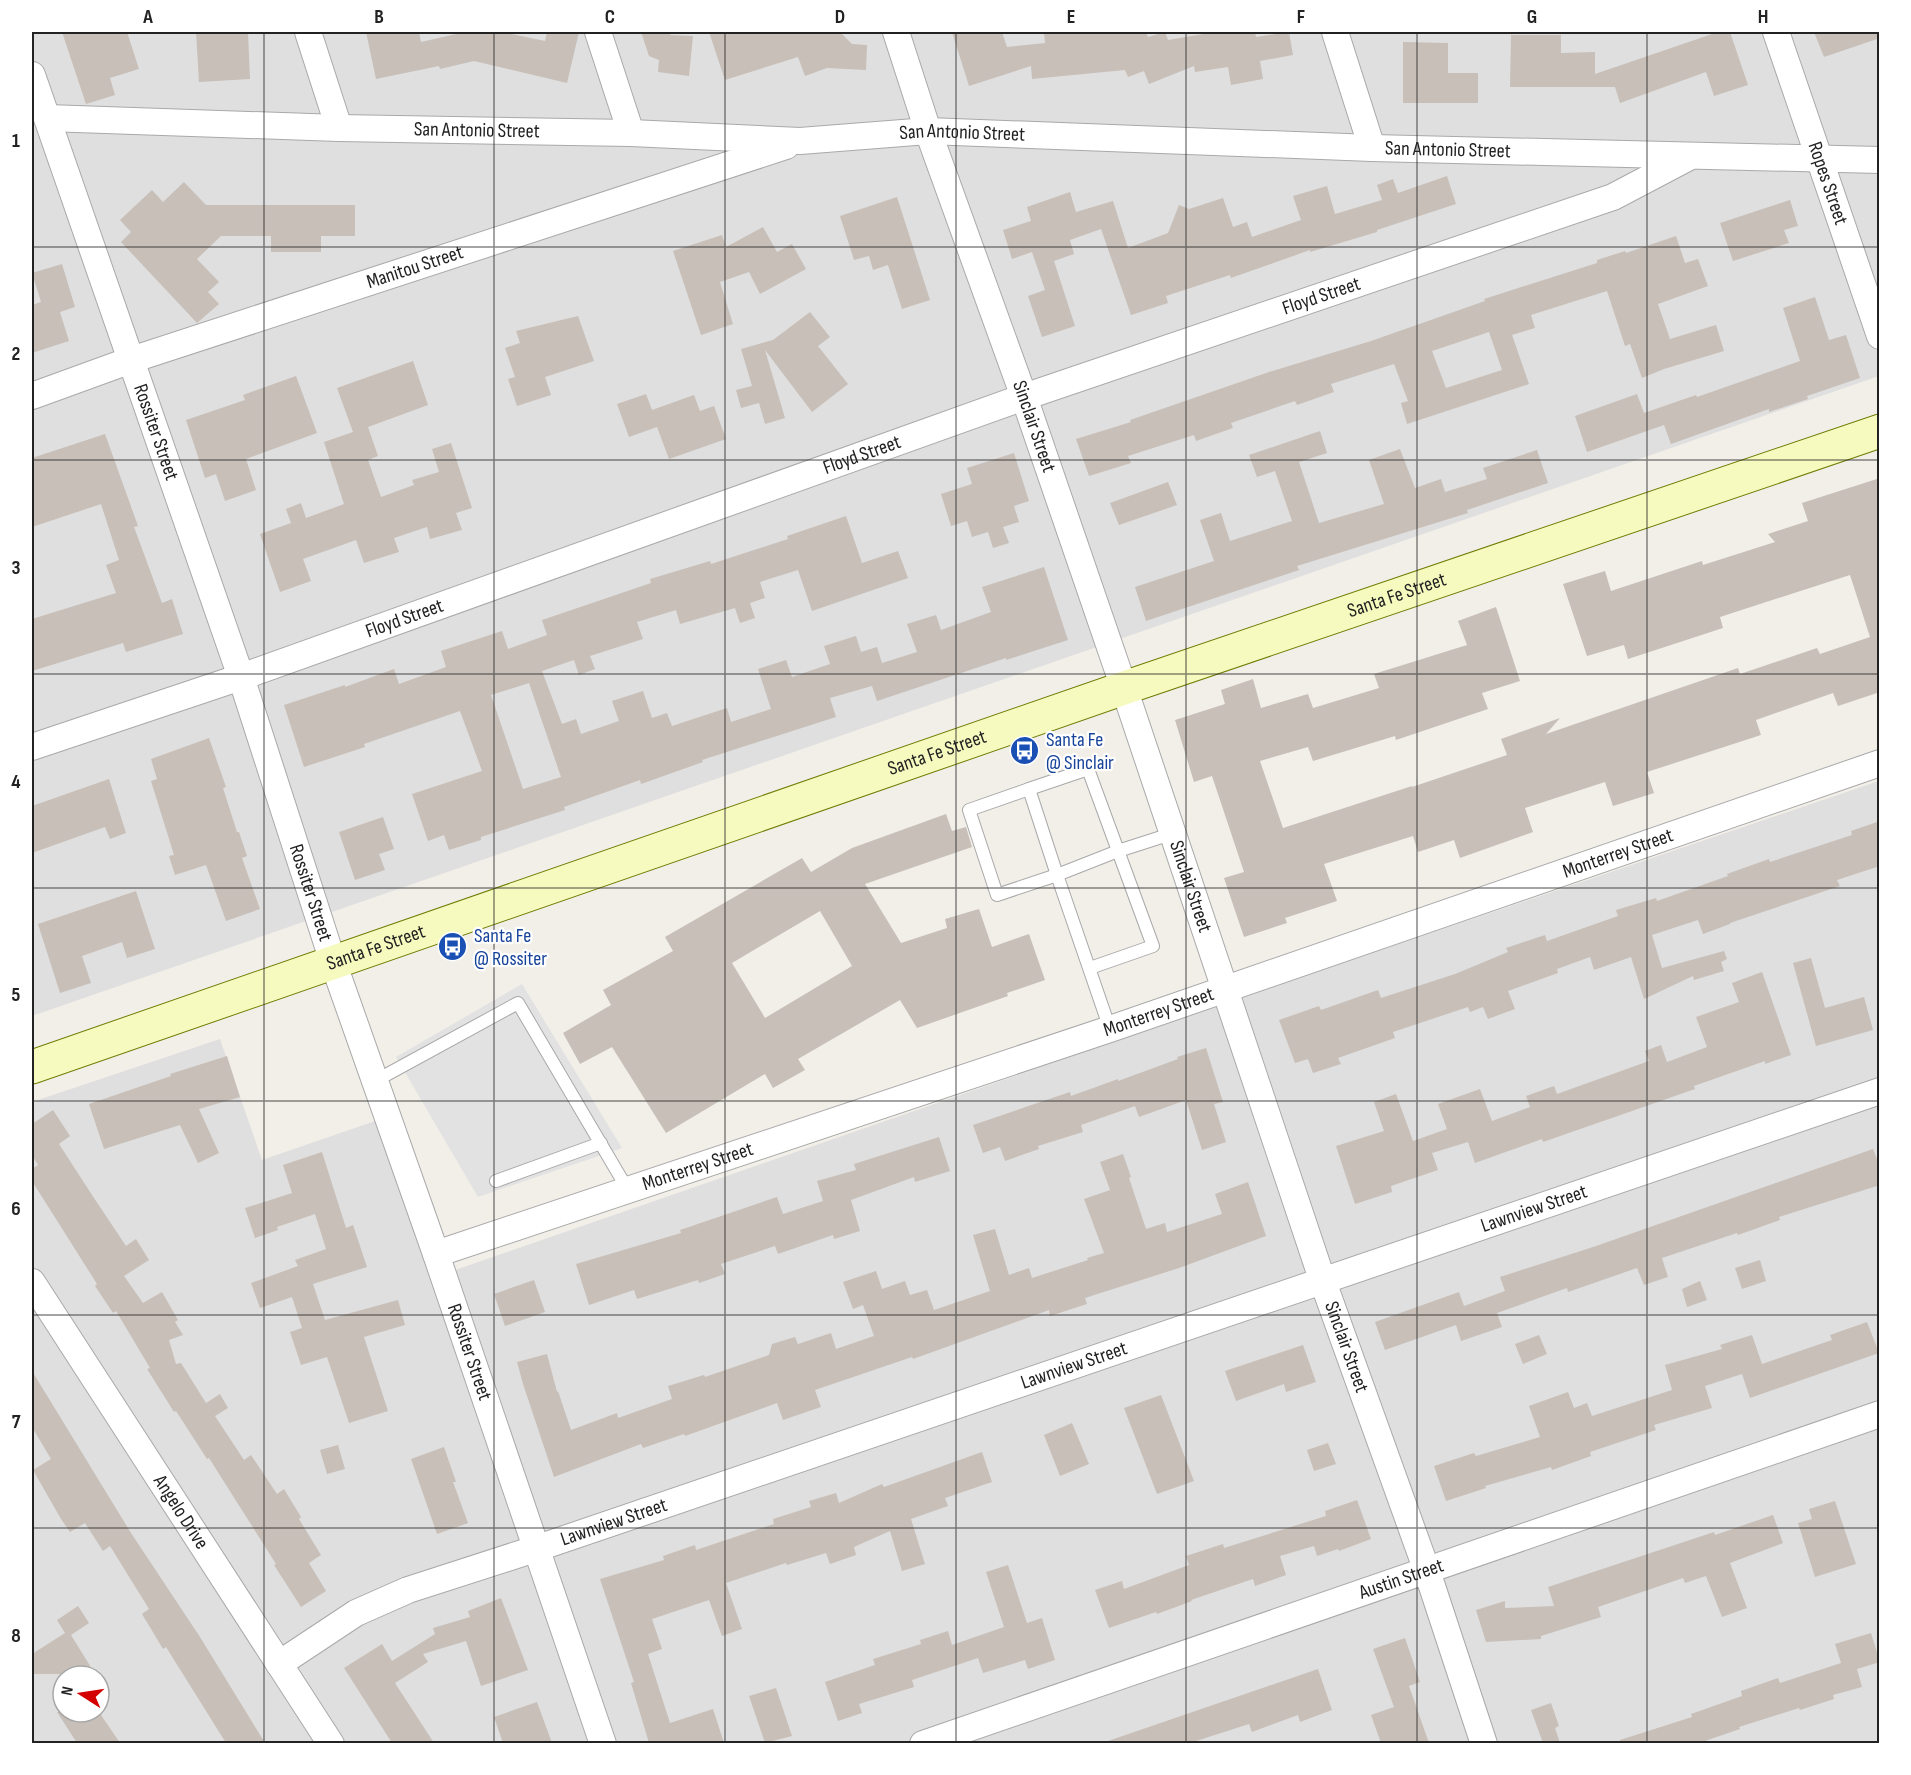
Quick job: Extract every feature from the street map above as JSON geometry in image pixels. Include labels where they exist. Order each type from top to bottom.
[{"type":"main road","name":"Santa Fe Street","points":[[32,1067],[1124,688],[1880,431]]},
{"type":"street","points":[[308,32],[339,128]]},
{"type":"street","points":[[598,32],[631,133]]},
{"type":"street","name":"Sinclair Street","points":[[896,32],[928,131],[1024,397],[1174,833],[1322,1279],[1426,1571],[1484,1743]]},
{"type":"street","points":[[1335,32],[1372,148]]},
{"type":"street","name":"Ropes Street","points":[[1776,32],[1880,336]]},
{"type":"street","name":"Rossiter Street","points":[[32,75],[241,677],[333,962],[436,1254],[603,1743]]},
{"type":"street","name":"San Antonio Street","points":[[46,118],[339,128],[631,133],[800,141],[928,131],[1372,148],[1880,160]]},
{"type":"street","name":"Manitou Street","points":[[32,396],[131,360],[800,141]]},
{"type":"street","name":"Floyd Street","points":[[32,747],[241,677],[1024,397],[1613,197],[1692,156]]},
{"type":"street","name":"Monterrey Street","points":[[436,1254],[1110,1029],[1880,763]]},
{"type":"street","name":"Lawnview Street","points":[[279,1664],[356,1613],[408,1590],[536,1549],[1322,1279],[1880,1091]]},
{"type":"street","name":"Angelo Drive","points":[[32,1282],[331,1743]]},
{"type":"street","name":"Austin Street","points":[[923,1743],[1880,1414]]},
{"type":"lane","points":[[1090,968],[1153,946],[1118,851],[1088,769],[969,810],[997,895],[1118,851],[1174,833]]},
{"type":"lane","points":[[1029,789],[1110,1029]]},
{"type":"lane","points":[[375,1081],[518,1003],[628,1190]]},
{"type":"lane","points":[[496,1181],[601,1143]]},
{"type":"shaded area","points":[[32,32],[1879,32],[1879,376],[32,1016]]},
{"type":"shaded area","points":[[1879,781],[1879,1743],[32,1743],[32,1102],[220,1039],[262,1160],[378,1120],[432,1278],[1310,974]]},
{"type":"shaded area","points":[[522,984],[622,1148],[478,1197],[396,1057]]},
{"type":"building","points":[[62,32],[127,32],[139,69],[110,78],[115,95],[86,104]]},
{"type":"building","points":[[196,32],[248,32],[250,79],[199,82]]},
{"type":"building","points":[[366,32],[419,32],[421,42],[465,32],[502,32],[545,41],[547,32],[579,32],[567,83],[474,61],[376,79]]},
{"type":"building","points":[[641,32],[671,32],[670,35],[693,36],[689,76],[658,72],[659,60],[649,56]]},
{"type":"building","points":[[709,32],[840,32],[852,44],[867,45],[866,70],[827,68],[805,76],[798,57],[725,80]]},
{"type":"building","points":[[952,32],[1002,32],[1007,47],[1045,43],[1044,32],[1146,32],[1148,37],[1165,32],[1168,40],[1215,32],[1255,32],[1256,37],[1289,32],[1293,55],[1260,61],[1263,79],[1231,85],[1228,67],[1195,72],[1194,66],[1149,84],[1144,71],[1128,77],[1125,70],[1032,79],[1031,66],[969,86]]},
{"type":"building","points":[[1718,32],[1730,32],[1748,85],[1714,96],[1706,72],[1620,103],[1615,87],[1510,87],[1511,35],[1561,35],[1561,53],[1595,52],[1595,74]]},
{"type":"building","points":[[1814,32],[1880,32],[1880,38],[1824,57]]},
{"type":"building","points":[[1403,42],[1448,43],[1448,73],[1478,73],[1478,103],[1403,103]]},
{"type":"building","points":[[1447,176],[1456,204],[1377,230],[1377,232],[1310,252],[1310,250],[1231,278],[1230,275],[1166,296],[1168,303],[1131,315],[1101,229],[1070,240],[1074,254],[1054,261],[1075,326],[1042,337],[1028,296],[1045,290],[1032,252],[1012,259],[1003,230],[1031,221],[1027,207],[1070,192],[1076,212],[1113,201],[1128,248],[1168,233],[1179,205],[1189,209],[1223,198],[1233,227],[1247,222],[1252,237],[1301,220],[1293,196],[1327,186],[1335,214],[1382,200],[1377,185],[1393,179],[1398,193]]},
{"type":"building","points":[[184,182],[206,205],[355,205],[355,236],[321,236],[321,252],[271,252],[271,236],[221,236],[197,259],[219,282],[208,292],[219,304],[197,323],[121,242],[131,232],[120,220],[152,190],[163,202]]},
{"type":"building","points":[[897,197],[930,300],[902,309],[888,265],[873,270],[869,256],[854,260],[840,216]]},
{"type":"building","points":[[1790,200],[1798,226],[1784,230],[1789,243],[1733,261],[1720,223]]},
{"type":"building","points":[[763,227],[777,252],[792,244],[806,269],[760,294],[749,272],[720,282],[733,324],[701,335],[673,251],[722,235],[726,247]]},
{"type":"building","points":[[1676,236],[1685,263],[1698,259],[1708,286],[1658,304],[1670,339],[1716,325],[1724,351],[1642,378],[1630,344],[1625,346],[1607,291],[1531,315],[1535,328],[1512,335],[1529,384],[1407,424],[1401,403],[1408,401],[1394,364],[1331,384],[1334,392],[1297,405],[1295,401],[1231,423],[1233,428],[1196,441],[1194,435],[1128,456],[1131,463],[1089,476],[1076,439],[1131,422],[1130,420],[1269,372],[1371,341],[1485,301],[1484,299],[1597,263],[1597,260],[1625,251],[1626,253]],"holes":[[[1489,332],[1502,370],[1446,388],[1432,351]]]},
{"type":"building","points":[[62,264],[75,307],[60,312],[69,341],[32,353],[32,305],[41,302],[32,273]]},
{"type":"building","points":[[1815,297],[1829,340],[1846,335],[1860,378],[1807,396],[1808,399],[1769,412],[1769,409],[1671,444],[1664,425],[1587,452],[1575,416],[1637,394],[1644,413],[1800,361],[1783,308]]},
{"type":"building","points":[[810,312],[830,337],[818,346],[848,384],[812,412],[765,350],[785,418],[765,424],[759,403],[741,408],[736,390],[752,386],[741,349],[773,340]]},
{"type":"building","points":[[578,316],[594,361],[545,377],[551,395],[517,406],[508,379],[515,377],[505,348],[520,343],[516,331]]},
{"type":"building","points":[[413,361],[428,405],[368,427],[378,456],[368,460],[381,497],[414,485],[412,480],[439,472],[432,449],[451,443],[472,508],[456,513],[462,530],[430,539],[427,527],[394,538],[399,552],[364,563],[356,540],[303,559],[311,581],[280,592],[260,534],[291,523],[286,509],[301,503],[306,518],[344,504],[324,442],[353,432],[337,388]]},
{"type":"building","points":[[296,376],[317,433],[246,459],[256,490],[225,501],[216,474],[205,478],[186,420],[245,400],[243,395]]},
{"type":"building","points":[[646,394],[652,410],[694,395],[700,411],[714,406],[726,439],[669,459],[657,427],[629,437],[617,404]]},
{"type":"building","points":[[1320,431],[1327,453],[1299,462],[1319,523],[1384,504],[1369,460],[1400,449],[1415,488],[1441,479],[1445,492],[1487,479],[1483,468],[1537,450],[1548,483],[1467,510],[1468,513],[1297,566],[1299,570],[1146,621],[1135,587],[1214,561],[1200,520],[1221,513],[1230,541],[1292,521],[1275,471],[1257,477],[1249,455]]},
{"type":"building","points":[[105,434],[138,526],[134,527],[162,603],[172,599],[183,634],[126,652],[123,643],[32,671],[32,619],[116,593],[106,565],[119,560],[101,504],[32,527],[32,458]]},
{"type":"building","points":[[1014,453],[1029,501],[1014,506],[1019,522],[1003,527],[1009,543],[993,548],[988,532],[972,537],[967,521],[951,526],[941,494],[972,484],[967,468]]},
{"type":"building","points":[[1880,478],[1880,692],[1838,706],[1833,693],[1756,720],[1761,735],[1647,772],[1654,793],[1613,806],[1605,782],[1525,808],[1533,832],[1460,858],[1454,840],[1418,852],[1413,836],[1324,864],[1337,901],[1285,918],[1287,923],[1244,937],[1224,878],[1244,872],[1212,776],[1194,782],[1175,720],[1225,704],[1221,690],[1253,679],[1261,708],[1308,694],[1313,708],[1379,688],[1374,674],[1467,645],[1458,621],[1496,607],[1520,681],[1482,693],[1488,709],[1396,740],[1395,736],[1313,761],[1308,747],[1260,761],[1283,828],[1507,755],[1501,739],[1560,718],[1546,734],[1738,668],[1740,674],[1817,648],[1820,654],[1870,637],[1850,575],[1720,617],[1723,628],[1628,659],[1624,645],[1587,656],[1563,584],[1605,571],[1611,591],[1702,561],[1703,565],[1775,542],[1768,534],[1808,521],[1802,503]]},
{"type":"building","points":[[1168,482],[1177,505],[1119,525],[1110,503]]},
{"type":"building","points":[[846,516],[862,563],[898,551],[908,578],[812,611],[798,570],[760,582],[765,598],[750,603],[755,618],[740,623],[735,608],[680,624],[676,610],[637,622],[643,639],[590,656],[595,669],[579,675],[574,660],[542,671],[562,724],[576,719],[581,734],[619,721],[612,701],[643,691],[652,718],[667,713],[672,726],[727,708],[731,722],[771,709],[758,669],[786,660],[792,677],[830,664],[824,646],[856,636],[861,652],[877,647],[882,663],[917,652],[907,624],[936,615],[941,630],[991,612],[982,587],[1044,567],[1068,640],[877,701],[872,686],[830,698],[836,717],[702,760],[703,762],[641,784],[640,780],[564,807],[565,810],[481,837],[481,840],[449,850],[444,835],[428,841],[412,794],[482,771],[460,711],[304,767],[284,705],[345,685],[345,687],[394,669],[399,684],[446,667],[441,651],[502,631],[508,649],[547,635],[542,620],[651,583],[650,579],[710,561],[711,564],[788,539],[787,536]],"holes":[[[529,683],[561,777],[523,789],[491,695]]]},
{"type":"building","points":[[209,738],[226,787],[223,788],[237,832],[239,832],[247,856],[242,858],[260,909],[226,921],[206,865],[175,875],[169,856],[174,855],[151,781],[157,779],[151,759]]},
{"type":"building","points":[[109,779],[126,833],[110,839],[105,827],[32,853],[32,806]]},
{"type":"building","points":[[946,814],[952,831],[966,827],[972,847],[865,884],[901,943],[947,928],[945,919],[979,909],[992,947],[1029,934],[1045,980],[1007,993],[1008,996],[917,1028],[900,1000],[798,1059],[805,1070],[773,1088],[765,1074],[666,1133],[612,1047],[580,1064],[563,1033],[611,1005],[603,990],[673,951],[665,937],[802,858],[811,872],[852,848]],"holes":[[[820,911],[852,966],[765,1018],[732,963]]]},
{"type":"building","points":[[383,817],[394,849],[379,854],[385,870],[355,880],[339,832]]},
{"type":"building","points":[[1880,821],[1880,866],[1837,880],[1840,886],[1703,934],[1698,920],[1652,935],[1662,968],[1724,951],[1727,959],[1721,962],[1724,971],[1694,980],[1693,976],[1644,999],[1631,957],[1594,970],[1590,957],[1557,969],[1558,973],[1508,991],[1515,1009],[1488,1019],[1483,1007],[1470,1012],[1468,1007],[1393,1032],[1395,1038],[1338,1058],[1341,1064],[1313,1073],[1308,1059],[1295,1063],[1279,1020],[1319,1006],[1321,1010],[1378,990],[1381,998],[1455,974],[1508,952],[1506,948],[1545,935],[1547,941],[1618,916],[1616,910],[1656,898],[1657,901],[1769,859],[1770,862],[1852,835],[1851,831]]},
{"type":"building","points":[[136,891],[155,949],[127,958],[122,942],[82,956],[91,983],[60,993],[38,924]]},
{"type":"building","points":[[1811,958],[1825,1008],[1864,997],[1873,1030],[1816,1046],[1793,963]]},
{"type":"building","points":[[1762,972],[1791,1055],[1765,1064],[1765,1061],[1694,1086],[1695,1089],[1475,1163],[1468,1142],[1432,1153],[1438,1170],[1391,1186],[1392,1192],[1355,1204],[1336,1146],[1384,1131],[1374,1102],[1396,1094],[1413,1141],[1447,1129],[1438,1104],[1480,1089],[1492,1121],[1530,1107],[1526,1096],[1554,1086],[1557,1094],[1649,1061],[1645,1051],[1661,1045],[1667,1062],[1707,1047],[1696,1017],[1739,1002],[1732,983]]},
{"type":"building","points":[[1206,1048],[1223,1102],[1214,1104],[1226,1142],[1202,1150],[1186,1100],[1139,1117],[1135,1106],[1081,1125],[1083,1132],[1038,1146],[1039,1149],[1005,1161],[1000,1147],[983,1153],[973,1125],[1070,1092],[1071,1096],[1118,1079],[1118,1081]]},
{"type":"building","points":[[227,1056],[240,1097],[199,1109],[219,1153],[198,1163],[180,1125],[104,1149],[89,1104]]},
{"type":"building","points":[[53,1110],[70,1136],[59,1144],[126,1246],[136,1239],[149,1260],[124,1276],[143,1303],[162,1292],[178,1320],[175,1322],[183,1335],[169,1340],[176,1364],[181,1363],[206,1403],[220,1394],[228,1408],[215,1416],[244,1460],[251,1455],[277,1494],[284,1489],[321,1555],[309,1563],[326,1591],[301,1607],[209,1458],[207,1459],[176,1411],[174,1412],[147,1369],[150,1368],[116,1311],[113,1313],[95,1286],[97,1284],[32,1181],[32,1169],[38,1165],[32,1155],[32,1124]]},
{"type":"building","points":[[939,1137],[950,1171],[915,1182],[914,1177],[851,1200],[860,1231],[834,1239],[833,1235],[778,1254],[775,1246],[721,1264],[725,1274],[699,1283],[698,1280],[637,1299],[634,1290],[589,1305],[576,1264],[681,1233],[680,1230],[777,1197],[783,1214],[823,1201],[817,1181],[856,1170],[854,1164]]},
{"type":"building","points":[[1873,1149],[1880,1167],[1880,1185],[1779,1217],[1780,1220],[1738,1235],[1737,1233],[1662,1258],[1668,1277],[1644,1285],[1637,1268],[1568,1292],[1567,1288],[1497,1313],[1502,1327],[1461,1341],[1456,1325],[1385,1350],[1375,1322],[1459,1292],[1464,1306],[1505,1291],[1500,1277],[1596,1246]]},
{"type":"building","points":[[322,1152],[346,1228],[353,1225],[367,1267],[313,1284],[325,1320],[398,1300],[405,1325],[364,1337],[388,1411],[349,1423],[327,1357],[301,1365],[290,1332],[302,1328],[292,1297],[260,1308],[251,1283],[298,1266],[295,1260],[326,1249],[315,1214],[277,1227],[278,1230],[255,1238],[245,1208],[292,1193],[283,1165]]},
{"type":"building","points":[[1123,1154],[1146,1229],[1165,1223],[1167,1232],[1222,1214],[1215,1194],[1248,1182],[1266,1236],[1179,1268],[1085,1298],[1087,1304],[1050,1316],[1049,1310],[913,1359],[912,1357],[815,1390],[821,1407],[783,1420],[777,1403],[685,1436],[684,1434],[643,1448],[641,1444],[554,1477],[517,1362],[547,1354],[557,1392],[571,1430],[617,1413],[618,1418],[672,1399],[668,1386],[704,1375],[705,1377],[769,1355],[772,1344],[795,1337],[798,1344],[831,1333],[836,1349],[874,1336],[863,1305],[853,1309],[843,1282],[876,1271],[882,1289],[905,1281],[910,1295],[927,1290],[934,1310],[990,1291],[973,1235],[995,1229],[1009,1275],[1029,1268],[1032,1278],[1104,1253],[1084,1199],[1110,1190],[1100,1162]]},
{"type":"building","points":[[1760,1260],[1766,1281],[1742,1289],[1735,1268]]},
{"type":"building","points":[[534,1280],[545,1312],[505,1326],[494,1294]]},
{"type":"building","points":[[1700,1281],[1707,1300],[1687,1307],[1682,1289]]},
{"type":"building","points":[[1867,1322],[1879,1353],[1750,1398],[1742,1374],[1705,1386],[1712,1408],[1654,1425],[1656,1430],[1590,1452],[1591,1456],[1552,1470],[1551,1467],[1485,1486],[1486,1488],[1446,1501],[1434,1466],[1474,1453],[1476,1456],[1540,1437],[1529,1406],[1568,1392],[1574,1408],[1587,1403],[1592,1416],[1672,1390],[1665,1365],[1722,1349],[1720,1345],[1752,1335],[1762,1364],[1832,1340],[1830,1335]]},
{"type":"building","points":[[1539,1335],[1547,1354],[1523,1364],[1515,1344]]},
{"type":"building","points":[[1303,1345],[1316,1382],[1286,1392],[1284,1384],[1236,1401],[1225,1371]]},
{"type":"building","points":[[32,1371],[131,1533],[200,1637],[265,1743],[226,1743],[166,1647],[163,1649],[142,1614],[149,1609],[110,1546],[103,1551],[85,1523],[70,1532],[61,1519],[33,1470],[51,1459],[32,1427]]},
{"type":"building","points":[[1161,1395],[1194,1481],[1157,1494],[1124,1408]]},
{"type":"building","points":[[1072,1423],[1089,1464],[1060,1476],[1044,1435]]},
{"type":"building","points":[[1328,1443],[1336,1464],[1314,1471],[1307,1450]]},
{"type":"building","points":[[338,1445],[345,1469],[327,1474],[320,1450]]},
{"type":"building","points":[[444,1447],[456,1482],[453,1482],[468,1523],[437,1534],[411,1459]]},
{"type":"building","points":[[982,1452],[992,1482],[945,1498],[948,1506],[911,1519],[925,1564],[902,1571],[890,1531],[854,1547],[856,1555],[830,1564],[826,1553],[787,1565],[786,1563],[726,1583],[742,1629],[722,1636],[709,1600],[652,1619],[662,1649],[648,1654],[670,1723],[713,1709],[724,1743],[649,1743],[631,1683],[634,1682],[600,1579],[664,1560],[663,1556],[695,1545],[696,1550],[774,1524],[773,1519],[811,1507],[809,1501],[836,1493],[839,1503],[882,1484],[884,1487]]},
{"type":"building","points":[[1357,1500],[1371,1539],[1339,1551],[1338,1549],[1317,1556],[1314,1546],[1280,1556],[1286,1575],[1255,1586],[1253,1579],[1157,1614],[1156,1612],[1109,1628],[1095,1590],[1122,1581],[1124,1589],[1189,1565],[1186,1556],[1223,1544],[1224,1548],[1326,1516],[1325,1511]]},
{"type":"building","points":[[1835,1501],[1856,1564],[1815,1577],[1798,1523],[1812,1519],[1809,1509]]},
{"type":"building","points":[[1773,1515],[1783,1543],[1730,1563],[1747,1608],[1722,1617],[1706,1576],[1685,1583],[1683,1578],[1598,1607],[1601,1617],[1541,1636],[1541,1639],[1486,1642],[1476,1610],[1505,1601],[1505,1608],[1554,1606],[1548,1587]]},
{"type":"building","points":[[1008,1565],[1027,1623],[1042,1618],[1055,1660],[1028,1669],[1025,1660],[983,1673],[978,1658],[912,1680],[914,1687],[859,1704],[862,1713],[838,1721],[825,1682],[875,1665],[873,1659],[921,1644],[920,1640],[948,1631],[952,1645],[1004,1627],[986,1572]]},
{"type":"building","points":[[501,1598],[528,1670],[481,1686],[466,1641],[423,1654],[428,1662],[395,1683],[434,1743],[392,1743],[344,1668],[382,1644],[392,1661],[435,1634],[433,1628],[470,1617],[468,1611]]},
{"type":"building","points":[[78,1606],[89,1623],[71,1635],[89,1664],[51,1664],[51,1674],[32,1674],[32,1654],[65,1633],[57,1620]]},
{"type":"building","points":[[1871,1633],[1880,1662],[1857,1669],[1862,1687],[1833,1695],[1834,1699],[1739,1727],[1740,1729],[1699,1743],[1620,1743],[1620,1740],[1692,1717],[1691,1714],[1742,1696],[1741,1691],[1778,1678],[1780,1683],[1841,1663],[1835,1644]]},
{"type":"building","points":[[1405,1638],[1420,1682],[1409,1686],[1429,1743],[1381,1743],[1371,1715],[1394,1707],[1373,1649]]},
{"type":"building","points":[[1318,1669],[1332,1710],[1300,1722],[1298,1715],[1252,1732],[1249,1724],[1190,1743],[1109,1743],[1108,1741]]},
{"type":"building","points":[[776,1688],[792,1736],[765,1743],[749,1696]]},
{"type":"building","points":[[537,1702],[552,1743],[503,1743],[494,1717]]},
{"type":"building","points":[[1551,1703],[1559,1726],[1555,1728],[1560,1743],[1543,1743],[1531,1710]]},
{"type":"building","points":[[65,1724],[107,1724],[120,1743],[77,1743]]},
{"type":"place","name":"Santa Fe @ Sinclair","points":[[1025,751]]},
{"type":"place","name":"Santa Fe @ Rossiter","points":[[453,947]]}]
